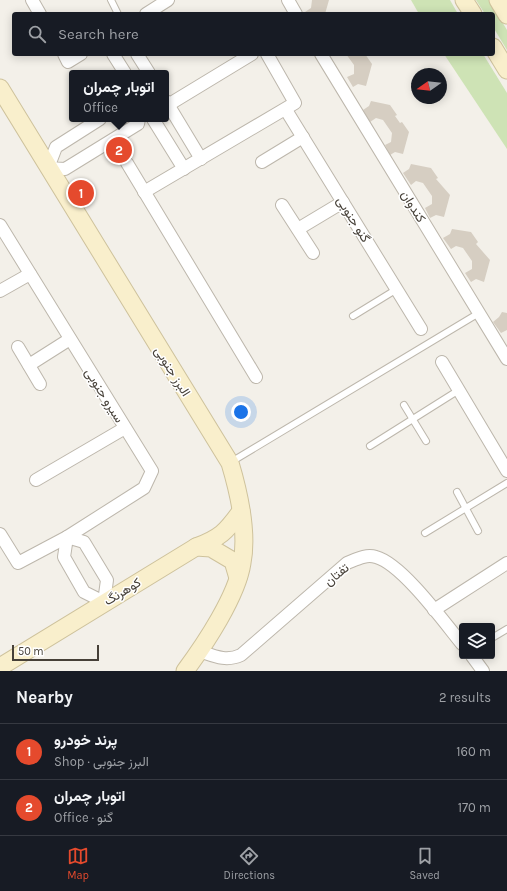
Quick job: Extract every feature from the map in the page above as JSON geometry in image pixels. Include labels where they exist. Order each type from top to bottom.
[{"type":"street","points":[[32,0],[39,12]]},
{"type":"street","points":[[149,12],[168,0]]},
{"type":"street","points":[[288,0],[295,12]]},
{"type":"street","points":[[464,0],[472,12]]},
{"type":"street","points":[[498,0],[507,15]]},
{"type":"street","points":[[495,50],[507,70]]},
{"type":"street","points":[[114,56],[123,70]]},
{"type":"street","points":[[138,56],[146,70]]},
{"type":"street","points":[[169,102],[249,56]]},
{"type":"street","points":[[144,192],[286,110],[295,103],[268,56]]},
{"type":"street","name":"کندوان","points":[[322,56],[507,359]]},
{"type":"street","name":"البرز جنوبی","points":[[0,88],[230,463],[239,493],[243,539],[242,563],[235,589],[186,671]]},
{"type":"street","points":[[169,106],[201,159]]},
{"type":"street","name":"گنو جنوبی","points":[[286,110],[422,329]]},
{"type":"street","points":[[95,122],[56,147],[48,168],[65,169],[138,124],[138,122]]},
{"type":"street","points":[[155,122],[184,169]]},
{"type":"street","points":[[262,162],[303,137]]},
{"type":"street","points":[[127,163],[256,377]]},
{"type":"street","points":[[298,229],[343,202]]},
{"type":"street","points":[[282,205],[313,253]]},
{"type":"street","name":"سیرو جنوبی","points":[[1,228],[152,471],[144,488],[67,536]]},
{"type":"street","points":[[0,292],[30,274]]},
{"type":"street","points":[[29,365],[70,340]]},
{"type":"street","points":[[18,348],[40,384]]},
{"type":"street","points":[[442,362],[507,471]]},
{"type":"street","points":[[36,480],[125,428]]},
{"type":"street","name":"کوهرنگ","points":[[0,667],[196,547],[216,540],[229,528],[241,511]]},
{"type":"street","points":[[0,534],[18,563],[67,536],[84,542],[107,580],[104,602],[84,592],[64,557],[67,536]]},
{"type":"street","points":[[196,547],[211,548],[233,561],[238,578]]},
{"type":"street","name":"تفتان","points":[[199,651],[223,659],[234,658],[241,655],[347,563],[362,557],[376,557],[401,573],[459,640]]},
{"type":"street","points":[[434,610],[507,563]]},
{"type":"street","points":[[474,659],[483,671]]},
{"type":"lane","points":[[111,0],[117,12]]},
{"type":"lane","points":[[353,316],[397,289]]},
{"type":"lane","points":[[230,463],[479,313]]},
{"type":"lane","points":[[370,446],[459,390]]},
{"type":"lane","points":[[404,404],[426,441]]},
{"type":"lane","points":[[425,533],[507,483]]},
{"type":"lane","points":[[457,492],[478,531]]},
{"type":"lane","points":[[495,636],[507,629]]},
{"type":"green space","points":[[411,0],[450,0],[457,12],[418,12]]},
{"type":"green space","points":[[476,0],[489,0],[507,30],[507,50],[495,30],[495,12],[484,12]]},
{"type":"green space","points":[[445,56],[484,56],[507,93],[507,149]]},
{"type":"building","points":[[312,0],[329,0],[326,12],[305,12],[311,8]]},
{"type":"building","points":[[347,56],[366,56],[372,64],[366,86],[358,84],[353,87],[347,77],[354,74],[354,65]]},
{"type":"building","points":[[371,101],[390,105],[397,115],[395,116],[400,123],[402,122],[409,132],[403,154],[395,152],[390,155],[385,145],[391,142],[392,133],[383,120],[376,118],[370,122],[363,110],[369,106]]},
{"type":"building","points":[[411,164],[431,168],[438,178],[436,179],[450,195],[444,217],[436,215],[430,218],[425,208],[432,204],[432,196],[423,183],[416,181],[411,185],[403,173],[409,169]]},
{"type":"building","points":[[452,229],[471,232],[478,242],[476,244],[490,260],[484,282],[476,279],[471,282],[465,273],[472,269],[472,261],[463,248],[456,246],[451,249],[443,238],[450,234]]},
{"type":"building","points":[[502,312],[507,313],[507,330],[501,333],[493,322]]},
{"type":"place","name":"اتوبار چمران","points":[[119,150]]},
{"type":"place","name":"پرند خودرو","points":[[81,193]]}]
